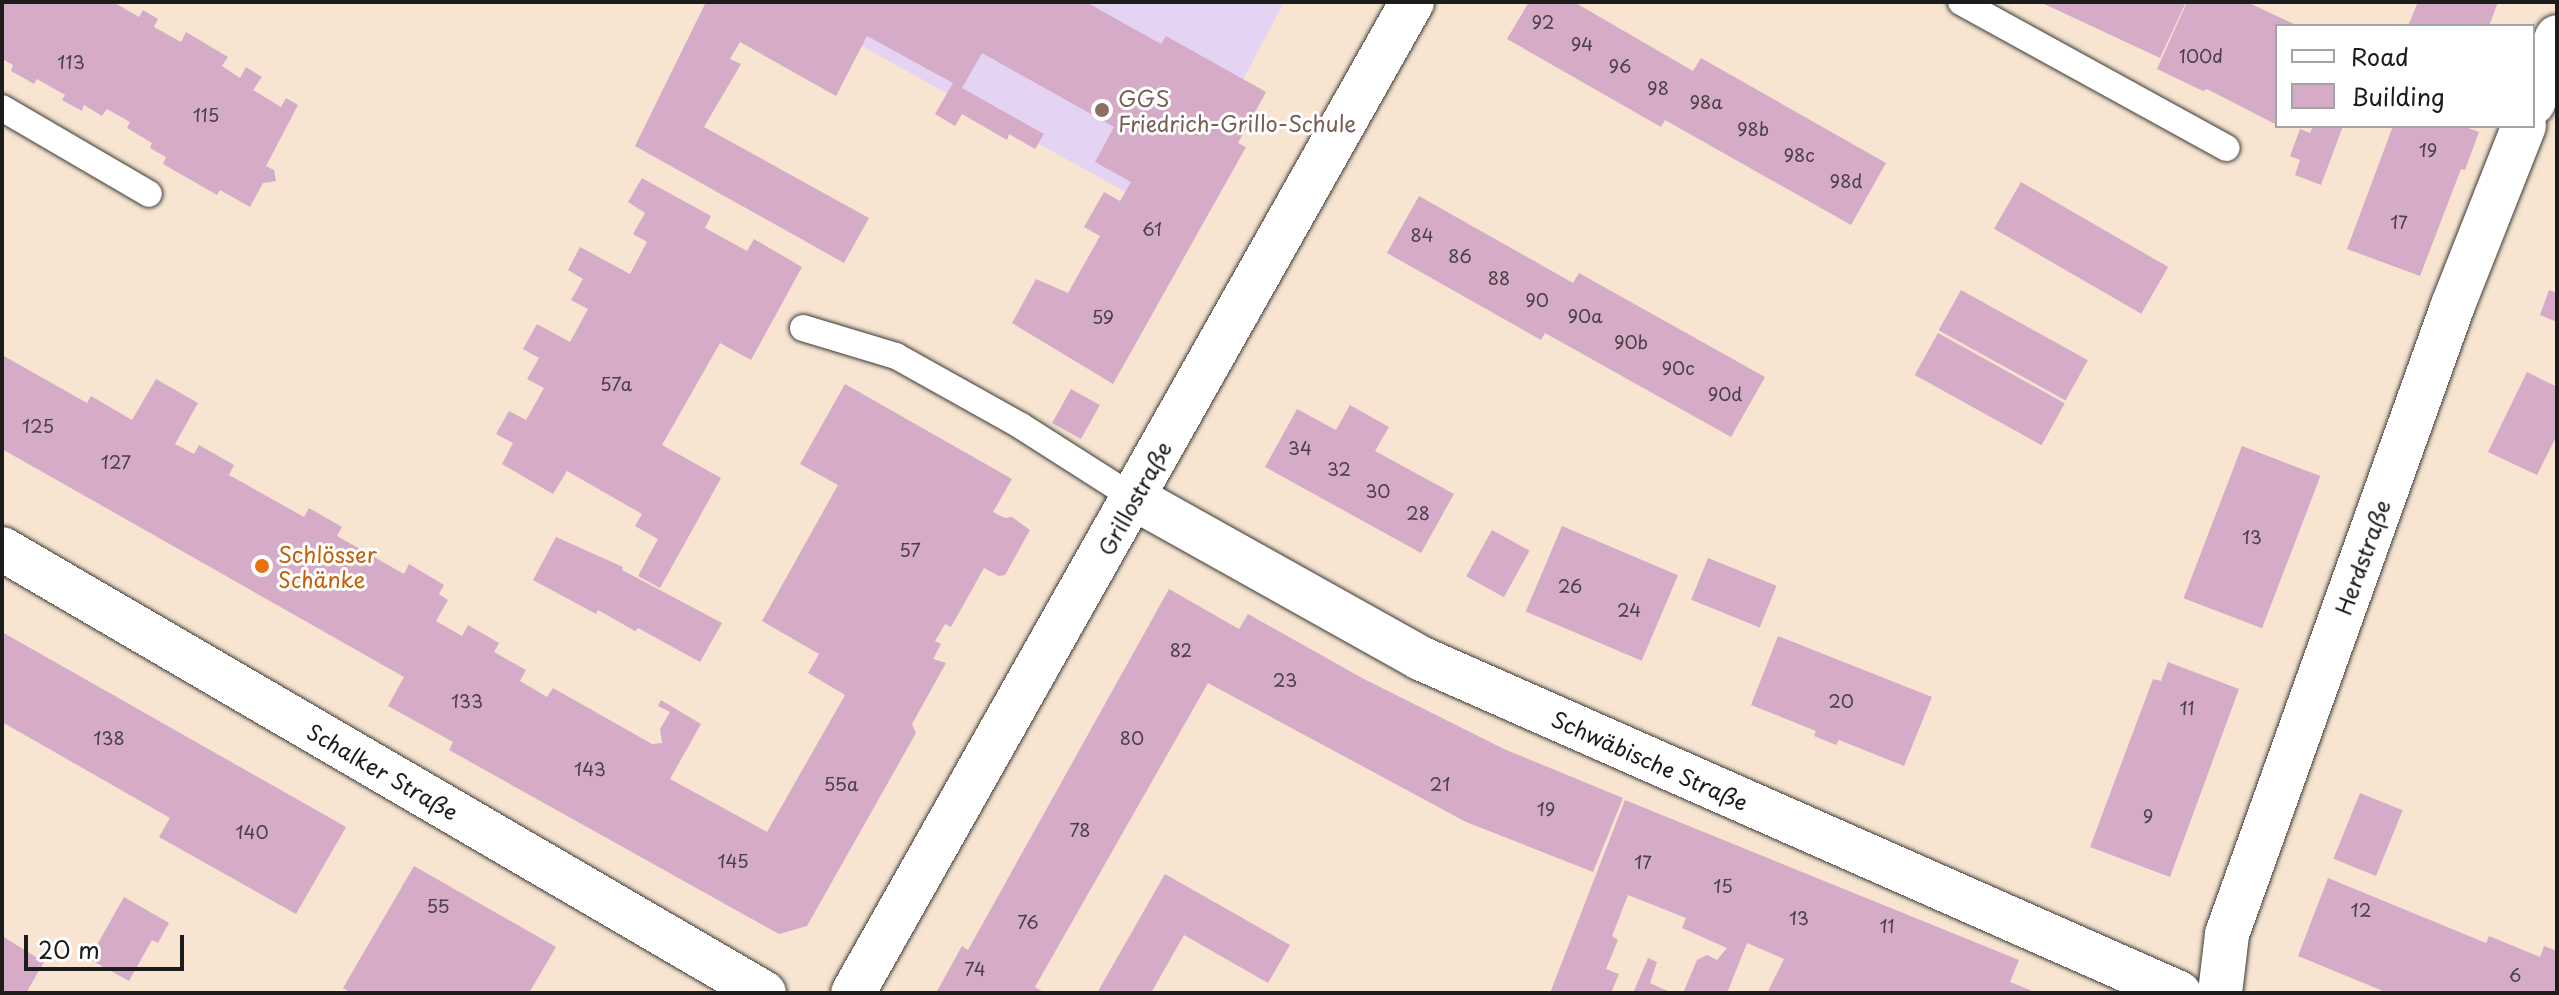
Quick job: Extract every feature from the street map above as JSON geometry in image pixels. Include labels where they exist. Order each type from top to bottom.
[{"type":"street","name":"Grillostraße","points":[[853,993],[1412,2]]},
{"type":"street","points":[[2535,97],[2557,37]]},
{"type":"street","points":[[2535,103],[2557,112]]},
{"type":"street","name":"Herdstraße","points":[[2220,993],[2227,934],[2448,317],[2523,128]]},
{"type":"street","name":"Schwäbische Straße","points":[[1134,498],[1420,658],[2179,993]]},
{"type":"street","name":"Schalker Straße","points":[[2,549],[764,993]]},
{"type":"lane","points":[[1961,2],[2227,148]]},
{"type":"lane","points":[[2,108],[149,194]]},
{"type":"lane","points":[[803,328],[896,356],[1021,426],[1134,498]]},
{"type":"shaded area","name":"GGS Friedrich-Grillo-Schule","points":[[782,2],[1284,2],[1171,217]]},
{"type":"building","points":[[2,2],[113,2],[139,17],[143,10],[158,19],[154,27],[181,42],[186,32],[228,57],[222,66],[240,78],[246,67],[262,77],[253,90],[281,107],[286,98],[298,105],[266,166],[274,170],[276,181],[263,183],[250,207],[220,190],[217,195],[163,164],[166,157],[150,148],[152,143],[127,128],[130,122],[107,109],[102,116],[84,105],[82,111],[62,100],[65,95],[37,79],[34,84],[11,71],[13,65],[2,59]]},
{"type":"building","points":[[706,2],[1086,2],[1161,44],[1166,36],[1266,92],[1238,143],[1246,147],[1113,384],[1012,323],[1036,279],[1068,293],[1100,236],[1084,227],[1104,192],[1120,201],[1131,182],[1095,162],[1114,127],[982,53],[962,88],[1044,134],[1035,149],[1009,134],[1007,140],[962,114],[955,126],[935,114],[953,83],[867,36],[836,96],[740,42],[730,59],[741,64],[704,127],[869,218],[844,263],[635,146]]},
{"type":"building","points":[[1529,2],[1574,2],[1693,71],[1701,58],[1886,163],[1851,225],[1665,120],[1661,127],[1507,39]]},
{"type":"building","points":[[2040,2],[2186,2],[2160,58]]},
{"type":"building","points":[[2187,2],[2247,2],[2294,24],[2275,24],[2275,124],[2207,89],[2203,91],[2157,69]]},
{"type":"building","points":[[2418,2],[2498,2],[2490,24],[2409,24]]},
{"type":"building","points":[[2312,128],[2342,128],[2321,185],[2295,175],[2300,160],[2290,156],[2300,129],[2310,133]]},
{"type":"building","points":[[2392,128],[2468,128],[2479,132],[2465,170],[2461,169],[2420,276],[2347,249]]},
{"type":"building","points":[[642,178],[711,216],[705,228],[747,251],[754,239],[802,267],[751,360],[720,343],[662,445],[721,478],[660,588],[638,576],[658,539],[635,526],[642,514],[567,471],[553,494],[502,464],[513,443],[496,434],[509,411],[526,420],[544,388],[527,379],[539,358],[523,349],[537,324],[570,342],[588,309],[571,300],[583,279],[568,270],[580,247],[630,274],[647,242],[633,234],[645,213],[628,202]]},
{"type":"building","points":[[2021,182],[2168,267],[2141,314],[1994,229]]},
{"type":"building","points":[[1419,196],[1573,283],[1579,273],[1765,377],[1731,437],[1545,333],[1541,340],[1387,253]]},
{"type":"building","points":[[1961,290],[2088,360],[2066,401],[1939,330]]},
{"type":"building","points":[[2549,290],[2557,293],[2557,322],[2540,315]]},
{"type":"building","points":[[1938,333],[2065,403],[2042,445],[1915,375]]},
{"type":"building","points":[[2,355],[87,403],[91,396],[132,420],[156,379],[198,403],[175,444],[194,454],[199,445],[234,465],[229,475],[304,517],[309,508],[342,527],[337,536],[404,574],[409,564],[444,585],[439,594],[448,600],[436,621],[462,636],[468,625],[499,643],[494,652],[526,670],[520,681],[547,697],[553,688],[652,744],[662,743],[660,729],[670,712],[658,706],[661,700],[701,724],[670,779],[767,832],[845,695],[808,673],[819,654],[762,621],[838,485],[800,464],[845,384],[1012,479],[993,512],[1005,518],[1012,517],[1030,530],[1005,575],[999,576],[984,568],[951,627],[945,624],[935,641],[941,644],[933,659],[946,663],[912,724],[916,733],[807,926],[779,934],[449,750],[453,742],[388,706],[404,677],[2,449]]},
{"type":"building","points":[[2527,372],[2557,387],[2557,435],[2537,475],[2488,452]]},
{"type":"building","points":[[1071,389],[1100,405],[1081,439],[1052,423]]},
{"type":"building","points":[[1350,405],[1389,427],[1375,451],[1454,494],[1421,553],[1265,467],[1297,409],[1336,430]]},
{"type":"building","points":[[2242,446],[2320,476],[2262,628],[2184,598]]},
{"type":"building","points":[[1562,526],[1678,575],[1642,661],[1526,612]]},
{"type":"building","points":[[1492,530],[1530,551],[1504,597],[1466,576]]},
{"type":"building","points":[[556,537],[623,567],[622,570],[722,623],[700,662],[638,628],[635,631],[598,610],[596,614],[533,580]]},
{"type":"building","points":[[1708,558],[1777,586],[1760,627],[1691,600]]},
{"type":"building","points":[[1169,589],[1239,629],[1248,614],[1362,678],[1504,749],[1623,798],[1593,872],[1466,822],[1208,683],[1035,987],[1045,993],[936,993],[962,946],[968,950]]},
{"type":"building","points":[[2,632],[346,827],[296,914],[159,837],[170,818],[2,722]]},
{"type":"building","points":[[1778,636],[1932,697],[1904,766],[1839,740],[1836,745],[1814,736],[1816,731],[1751,705]]},
{"type":"building","points":[[2168,662],[2239,689],[2170,877],[2090,847],[2153,679],[2161,681]]},
{"type":"building","points":[[2360,793],[2403,810],[2376,876],[2333,859]]},
{"type":"building","points":[[1625,800],[2019,960],[2010,982],[2037,993],[1767,993],[1784,959],[1747,943],[1727,993],[1683,993],[1697,960],[1707,955],[1717,960],[1727,948],[1682,928],[1686,918],[1628,895],[1612,936],[1618,940],[1606,969],[1619,974],[1611,993],[1550,993]]},
{"type":"building","points":[[414,866],[556,947],[529,993],[351,993],[343,988]]},
{"type":"building","points":[[1165,874],[1290,945],[1268,983],[1184,935],[1151,993],[1097,993]]},
{"type":"building","points":[[2328,878],[2486,943],[2489,936],[2540,957],[2544,946],[2557,951],[2557,993],[2388,993],[2298,956]]},
{"type":"building","points":[[124,897],[169,923],[158,943],[152,940],[129,981],[89,959]]},
{"type":"building","points":[[2,936],[44,962],[26,993],[2,993]]},
{"type":"building","points":[[1648,958],[1657,962],[1650,983],[1672,993],[1633,993]]},
{"type":"place","name":"GGS Friedrich-Grillo-Schule","points":[[1102,110]]},
{"type":"place","name":"Schlösser Schänke","points":[[262,566]]}]
